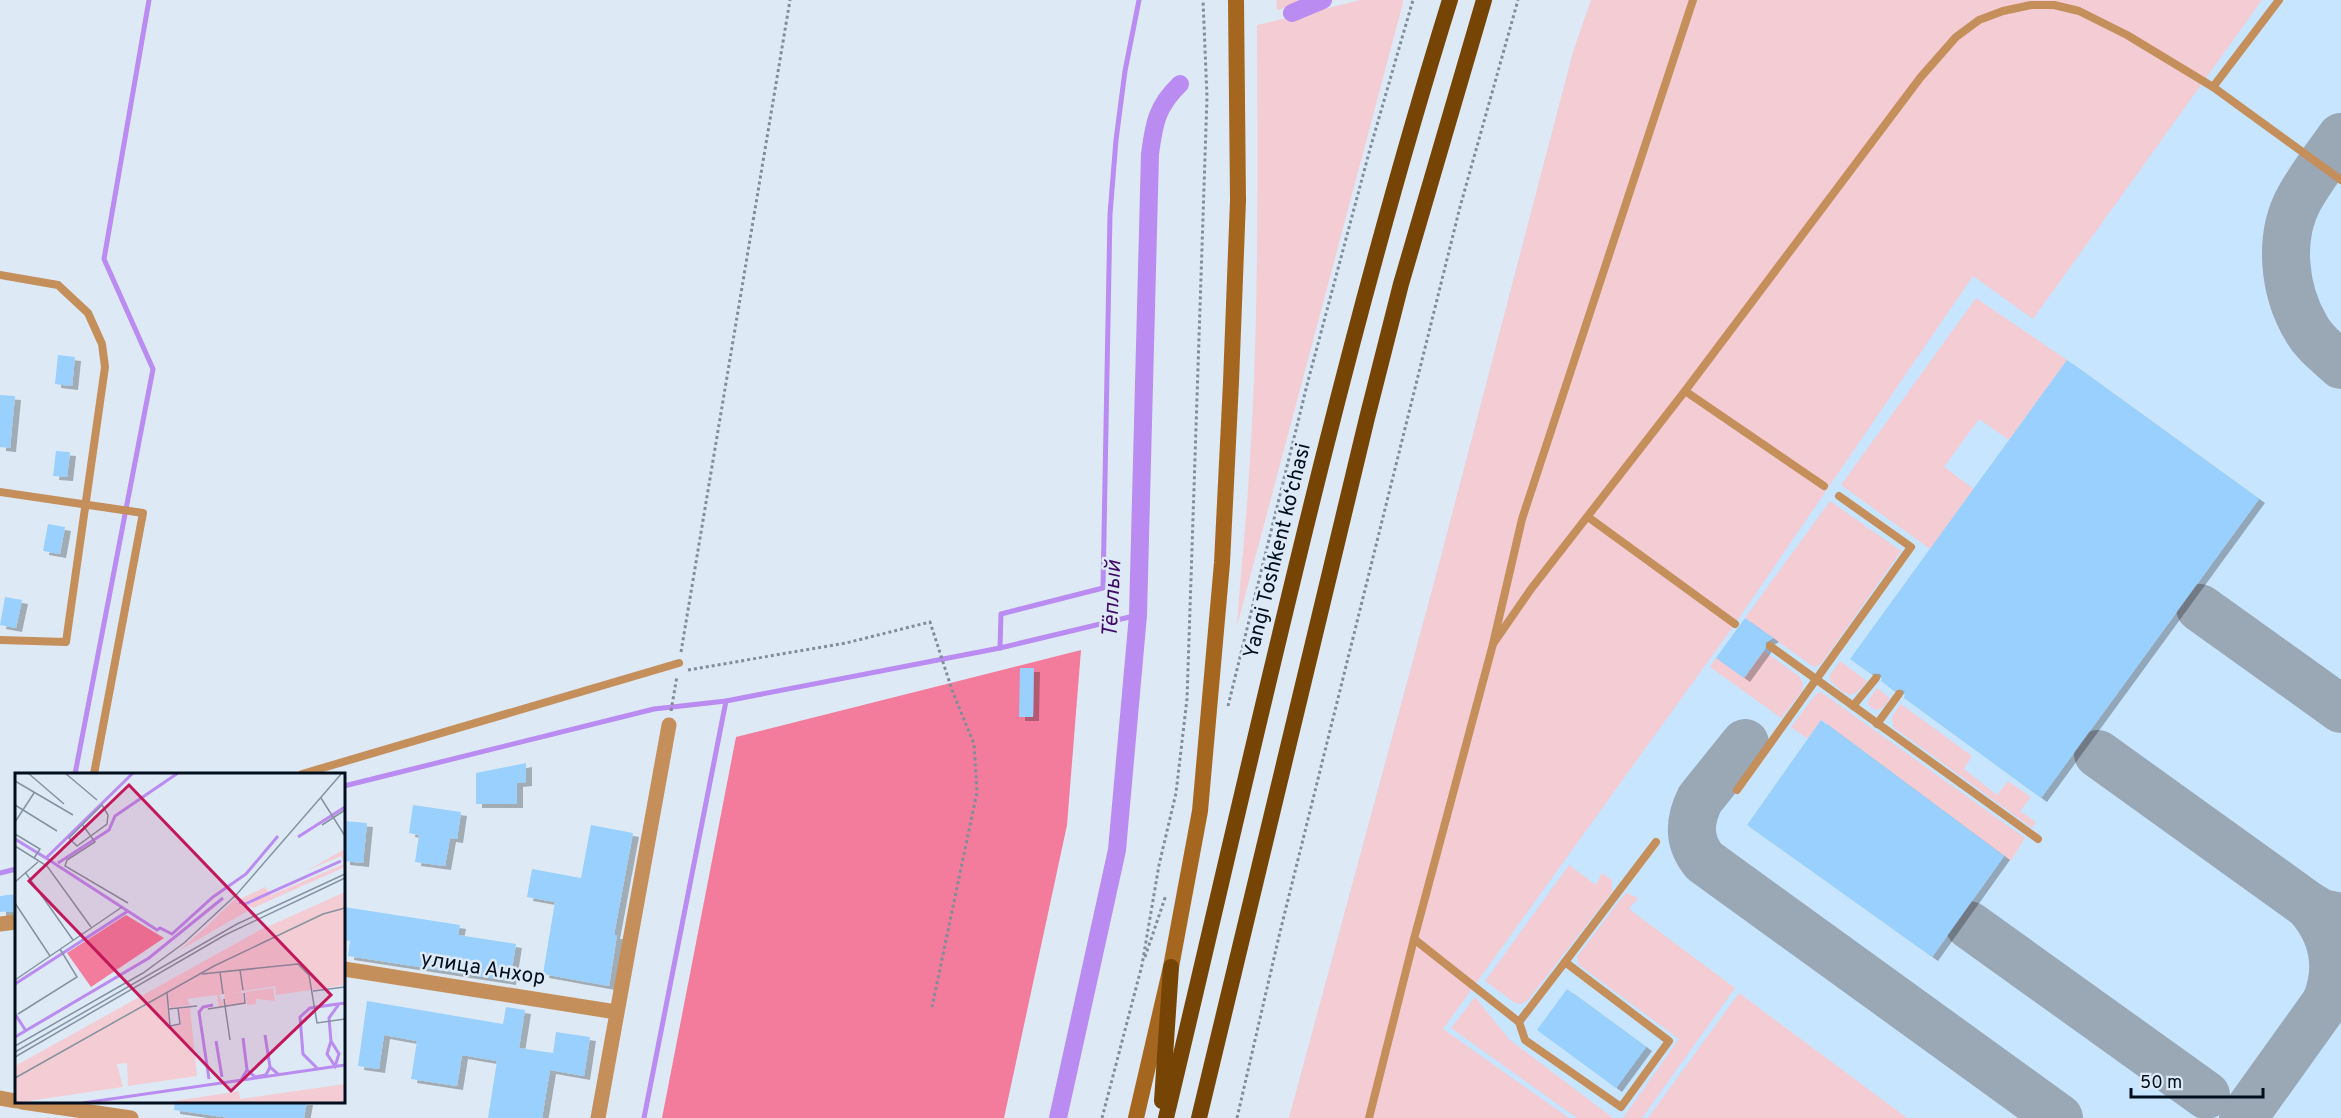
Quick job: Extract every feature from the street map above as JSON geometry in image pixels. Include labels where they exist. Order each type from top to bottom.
[{"type":"highway","name":"Yangi Toshkent ko‘chasi","points":[[1166,1118],[1336,407],[1404,151],[1450,0]]},
{"type":"highway","points":[[1199,1118],[1401,284],[1484,0]]},
{"type":"highway","points":[[1161,1118],[1171,967]]},
{"type":"main road","points":[[1136,1118],[1171,967],[1200,811],[1221,563],[1238,200],[1236,0]]},
{"type":"street","points":[[598,1118],[669,725]]},
{"type":"street","points":[[0,924],[15,922]]},
{"type":"street","name":"улица Анхор","points":[[345,969],[616,1011]]},
{"type":"street","points":[[0,1098],[15,1101]]},
{"type":"street","points":[[35,1103],[131,1118]]},
{"type":"lane","points":[[1369,1118],[1492,644],[1522,519],[1694,0]]},
{"type":"lane","points":[[2213,87],[2279,0]]},
{"type":"lane","points":[[1492,644],[1531,589],[1685,391],[1920,78],[1956,37],[1979,20],[2003,11],[2031,5],[2054,5],[2079,11],[2127,35],[2213,87],[2341,180]]},
{"type":"lane","points":[[0,275],[58,285],[88,314],[102,344],[105,367],[66,642],[0,640]]},
{"type":"lane","points":[[1685,391],[1824,486]]},
{"type":"lane","points":[[0,492],[143,513],[94,773]]},
{"type":"lane","points":[[1737,790],[1911,547],[1839,496]]},
{"type":"lane","points":[[1588,517],[1735,624]]},
{"type":"lane","points":[[1770,646],[2038,839]]},
{"type":"lane","points":[[306,773],[678,667]]},
{"type":"lane","points":[[1853,706],[1876,678]]},
{"type":"lane","points":[[1877,724],[1899,694]]},
{"type":"lane","points":[[1519,1022],[1656,842]]},
{"type":"lane","points":[[1414,939],[1519,1022],[1525,1040],[1621,1107],[1669,1041],[1564,962]]},
{"type":"path","points":[[669,725],[790,0]]},
{"type":"path","points":[[1141,972],[1160,865],[1176,793],[1188,699],[1207,97],[1203,0]]},
{"type":"path","points":[[1226,711],[1308,381],[1370,149],[1413,0]]},
{"type":"path","points":[[1237,1118],[1280,932],[1460,207],[1518,0]]},
{"type":"path","points":[[678,667],[846,643],[930,622],[952,690],[974,744],[977,792],[932,1006]]},
{"type":"path","points":[[1102,1118],[1141,972],[1166,895]]},
{"type":"shaded area","points":[[1314,0],[1277,10],[1276,1]]},
{"type":"shaded area","points":[[1361,0],[1403,0],[1403,3],[1237,626],[1252,432],[1256,316],[1257,25]]},
{"type":"shaded area","points":[[1591,0],[2341,0],[2341,1118],[1289,1118],[1438,568],[1573,52]]},
{"type":"shaded area","points":[[1591,0],[2262,0],[2033,319],[1973,276],[1735,624],[1443,1029],[1569,1118],[1289,1118],[1438,568],[1573,52]]},
{"type":"shaded area","points":[[1976,298],[2067,360],[2009,440],[1979,419],[1944,467],[1974,489],[1930,549],[1841,485]]},
{"type":"shaded area","points":[[1830,501],[1901,551],[1821,664],[1814,667],[1745,618]]},
{"type":"shaded area","points":[[1081,650],[1067,825],[1004,1118],[662,1118],[736,737]]},
{"type":"shaded area","points":[[1763,651],[1799,676],[1803,684],[1802,691],[1781,718],[1710,667],[1716,658]]},
{"type":"shaded area","points":[[1840,661],[1867,681],[1853,694],[1840,690],[1830,680],[1830,675]]},
{"type":"shaded area","points":[[1877,688],[1890,698],[1882,708],[1876,710],[1869,706],[1868,701]]},
{"type":"shaded area","points":[[1821,692],[2025,838],[2011,861],[1822,720],[1808,739],[1791,727],[1816,694]]},
{"type":"shaded area","points":[[1901,704],[1972,756],[1964,769],[1997,795],[2008,781],[2031,797],[2020,811],[2036,822],[2032,828],[1893,727],[1892,716]]},
{"type":"shaded area","points":[[1569,865],[1596,885],[1602,873],[1612,880],[1612,892],[1528,1000],[1521,1004],[1515,1003],[1485,981]]},
{"type":"shaded area","points":[[1627,893],[1638,898],[1629,909],[1735,988],[1642,1118],[1623,1118],[1679,1039],[1579,965],[1577,957]]},
{"type":"shaded area","points":[[1739,993],[1907,1118],[1648,1118]]},
{"type":"shaded area","points":[[1475,997],[1510,1040],[1613,1118],[1577,1118],[1451,1028]]},
{"type":"building","points":[[58,355],[75,357],[72,386],[55,384]]},
{"type":"building","points":[[2067,360],[2259,499],[2041,798],[1904,698],[1905,692],[1902,689],[1894,691],[1881,681],[1882,676],[1879,673],[1871,674],[1850,659]]},
{"type":"building","points":[[0,395],[15,396],[10,448],[0,447]]},
{"type":"building","points":[[56,451],[70,452],[67,477],[53,476]]},
{"type":"building","points":[[48,524],[65,527],[60,554],[43,551]]},
{"type":"building","points":[[5,597],[22,600],[16,628],[0,625]]},
{"type":"building","points":[[1745,618],[1773,638],[1766,642],[1765,649],[1744,678],[1716,658]]},
{"type":"building","points":[[1020,668],[1034,668],[1033,717],[1019,717]]},
{"type":"building","points":[[1821,720],[2004,856],[1932,957],[1747,825]]},
{"type":"building","points":[[526,763],[526,782],[517,783],[517,804],[476,804],[476,773]]},
{"type":"building","points":[[413,805],[461,812],[457,839],[450,838],[445,866],[415,862],[419,835],[409,833]]},
{"type":"building","points":[[345,821],[367,823],[363,863],[345,861]]},
{"type":"building","points":[[591,825],[633,833],[614,935],[617,935],[609,986],[543,974],[555,902],[527,897],[532,869],[581,878]]},
{"type":"building","points":[[15,894],[15,911],[0,912],[0,896]]},
{"type":"building","points":[[345,907],[460,925],[458,935],[516,944],[510,981],[348,956],[350,941],[345,940]]},
{"type":"building","points":[[1567,989],[1646,1047],[1616,1088],[1537,1030]]},
{"type":"building","points":[[367,1001],[503,1024],[506,1007],[525,1010],[519,1048],[553,1053],[556,1032],[590,1037],[584,1076],[550,1070],[542,1118],[488,1118],[497,1061],[462,1055],[457,1086],[411,1079],[417,1041],[384,1035],[379,1069],[358,1066]]},
{"type":"building","points":[[175,1103],[307,1103],[304,1118],[230,1118],[174,1110]]},
{"type":"waterway","points":[[75,773],[153,369],[104,259],[149,0]]},
{"type":"waterway","points":[[345,786],[654,709],[726,701],[1000,648],[1001,614],[1103,588],[1110,214],[1125,71],[1139,0]]},
{"type":"waterway","name":"Тёплый","points":[[1292,13],[1323,0]]},
{"type":"waterway","name":"Тёплый","points":[[1058,1118],[1117,850],[1138,615],[1150,154],[1153,133],[1161,108],[1180,84]]},
{"type":"waterway","points":[[1000,648],[1138,615]]},
{"type":"waterway","points":[[644,1118],[726,701]]},
{"type":"waterway","points":[[0,873],[15,869]]},
{"type":"taxiway","points":[[2341,137],[2299,199],[2292,214],[2286,247],[2289,281],[2299,313],[2313,339],[2341,365]]},
{"type":"taxiway","points":[[2200,608],[2341,709]]},
{"type":"taxiway","points":[[1745,743],[1696,807],[1692,823],[1693,838],[1704,861],[2059,1118]]},
{"type":"taxiway","points":[[2098,754],[2308,905]]},
{"type":"taxiway","points":[[2326,1002],[2333,976],[2332,951],[2323,927],[2308,905],[2322,913],[2341,917]]},
{"type":"taxiway","points":[[1969,925],[2206,1095]]},
{"type":"taxiway","points":[[2243,1118],[2341,981]]}]
